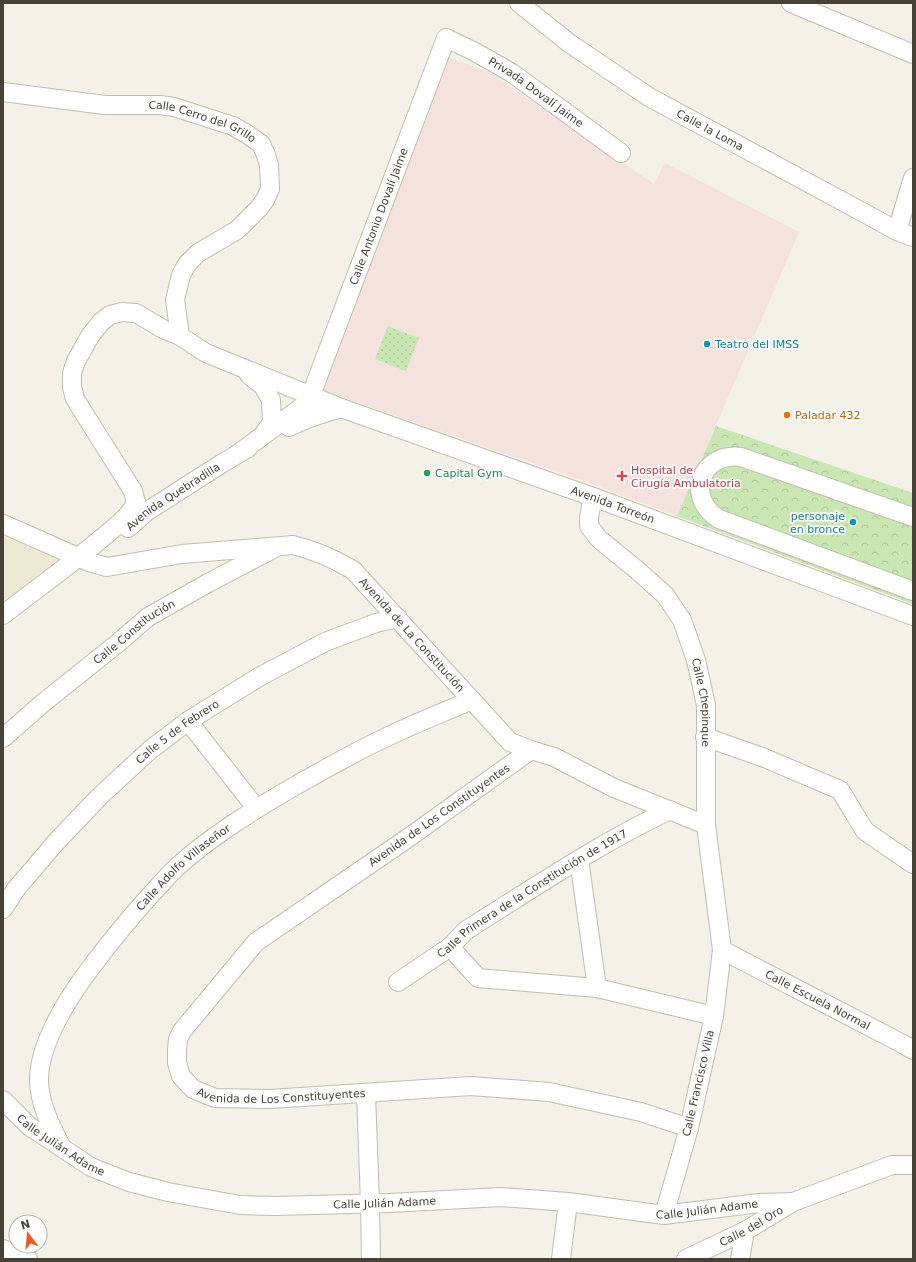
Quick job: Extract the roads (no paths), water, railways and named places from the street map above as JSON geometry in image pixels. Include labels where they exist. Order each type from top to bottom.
[{"type":"street","name":"Calle la Loma","points":[[519,3],[569,43],[649,97],[905,234]]},
{"type":"street","points":[[791,3],[913,54]]},
{"type":"street","name":"Privada Dovalí Jaime","points":[[446,38],[475,52],[512,73],[621,153]]},
{"type":"street","name":"Calle Antonio Dovalí Jaime","points":[[239,453],[289,418],[302,407],[311,395],[446,38]]},
{"type":"street","name":"Calle Cerro del Grillo","points":[[3,92],[105,105],[160,105],[174,107],[233,126],[248,134],[261,144],[269,165],[270,189],[259,208],[237,230],[198,253],[187,264],[181,275],[175,300],[180,336]]},
{"type":"street","points":[[905,234],[913,178]]},
{"type":"street","name":"Avenida Quebradilla","points":[[3,615],[84,560],[127,515],[136,503],[133,491],[75,399],[72,387],[72,373],[76,361],[90,336],[101,322],[110,316],[122,312],[136,313],[163,329],[180,336]]},
{"type":"street","points":[[180,336],[206,352],[241,368],[311,395]]},
{"type":"street","points":[[241,368],[263,386],[271,400],[272,422],[263,435]]},
{"type":"street","name":"Avenida Torreón","points":[[311,395],[341,408],[593,497],[913,616]]},
{"type":"street","name":"Avenida Quebradilla","points":[[3,628],[84,560],[146,512],[239,453],[300,421],[317,414],[341,408]]},
{"type":"street","points":[[913,517],[741,457],[728,456],[719,459],[710,465],[703,474],[700,488],[700,496],[704,506],[718,520],[913,591]]},
{"type":"street","name":"Calle Chepinque","points":[[593,497],[589,517],[589,526],[599,539],[665,595],[682,620],[696,660],[706,705],[706,825],[722,950]]},
{"type":"street","points":[[3,524],[84,560]]},
{"type":"street","name":"Avenida de La Constitución","points":[[84,560],[107,567],[182,554],[293,545],[309,549],[334,559],[353,570],[510,742],[554,757],[614,788],[706,825]]},
{"type":"street","name":"Calle Constitución","points":[[3,738],[43,703],[148,617],[208,583],[279,546]]},
{"type":"street","name":"Calle 5 de Febrero","points":[[3,909],[26,877],[57,841],[100,796],[150,750],[188,721],[259,677],[325,642],[376,623],[398,618]]},
{"type":"street","name":"Calle Adolfo Villaseñor","points":[[62,1149],[44,1112],[39,1083],[40,1068],[45,1048],[62,1011],[75,989],[113,938],[146,900],[176,868],[199,849],[256,808],[330,766],[389,736],[472,700]]},
{"type":"street","points":[[188,721],[256,808]]},
{"type":"street","points":[[705,737],[762,757],[840,790],[865,831],[913,864]]},
{"type":"street","name":"Avenida de Los Constituyentes","points":[[531,750],[408,838],[256,942],[182,1031],[178,1039],[177,1063],[181,1076],[193,1089],[215,1098],[270,1099],[366,1094],[471,1086],[549,1092],[641,1112],[689,1128]]},
{"type":"street","name":"Calle Primera de la Constitución de 1917","points":[[398,982],[450,947],[465,931],[579,859],[647,821],[670,810]]},
{"type":"street","points":[[579,859],[597,988]]},
{"type":"street","points":[[450,947],[478,978],[597,988],[714,1016]]},
{"type":"street","name":"Calle Francisco Villa","points":[[664,1215],[689,1128],[714,1016],[722,950]]},
{"type":"street","name":"Calle Escuela Normal","points":[[722,950],[901,1042],[913,1050]]},
{"type":"street","points":[[366,1094],[371,1259]]},
{"type":"street","name":"Calle Julián Adame","points":[[3,1100],[29,1126],[91,1167],[129,1182],[207,1200],[240,1205],[268,1206],[370,1203],[500,1197],[568,1202],[664,1215],[759,1203],[793,1202]]},
{"type":"street","points":[[793,1202],[892,1165],[913,1165]]},
{"type":"street","points":[[561,1259],[568,1202]]},
{"type":"street","name":"Calle del Oro","points":[[686,1259],[745,1231],[793,1202]]},
{"type":"street","points":[[740,1259],[745,1231]]},
{"type":"street","points":[[3,1249],[28,1259]]},
{"type":"street","points":[[3,1253],[10,1259]]},
{"type":"place","name":"Teatro del IMSS","points":[[707,344]]},
{"type":"place","name":"Paladar 432","points":[[787,415]]},
{"type":"place","name":"Capital Gym","points":[[427,473]]},
{"type":"place","name":"Hospital de Cirugía Ambulatoria","points":[[622,476]]},
{"type":"place","name":"personaje en bronce","points":[[853,522]]}]
